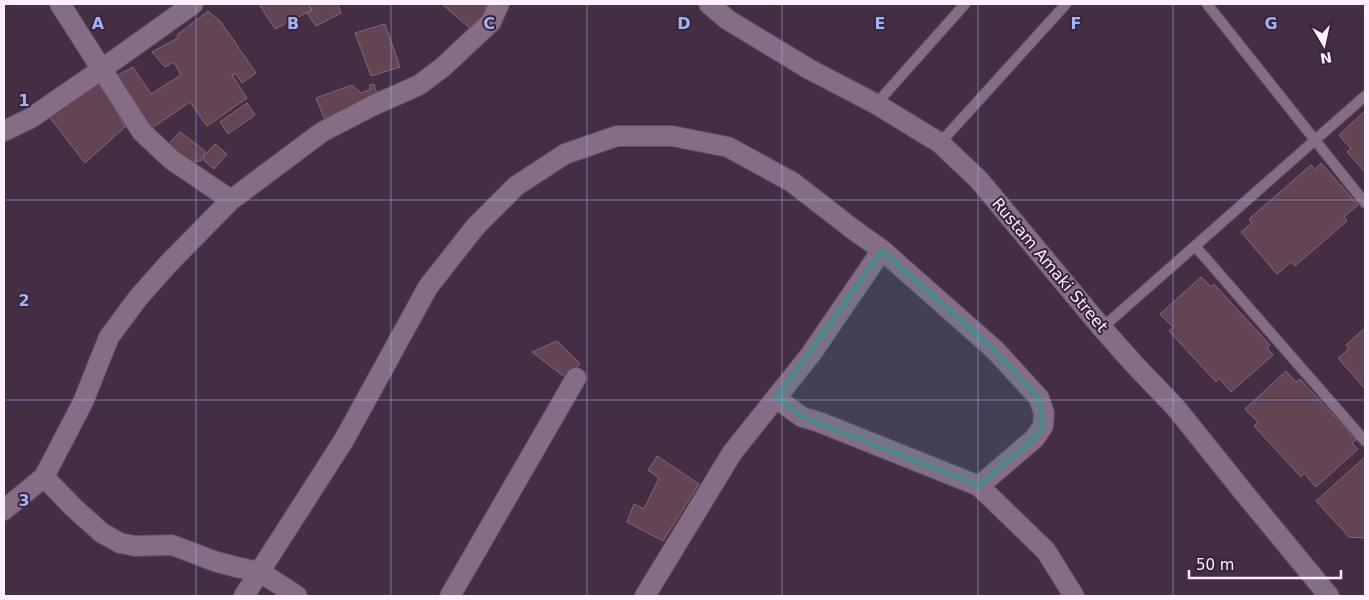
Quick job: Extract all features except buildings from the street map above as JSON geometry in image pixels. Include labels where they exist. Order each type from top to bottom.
[{"type":"street","points":[[60,4],[142,132],[172,160],[231,200]]},
{"type":"street","points":[[4,131],[31,118],[192,4]]},
{"type":"street","points":[[4,510],[44,477],[83,402],[109,337],[138,298],[231,200],[322,132],[372,106],[419,85],[443,67],[491,22],[499,4]]},
{"type":"street","name":"Rustam Amaki Street","points":[[709,4],[736,25],[810,69],[876,104],[940,143],[979,180],[1102,328],[1176,408],[1330,596]]},
{"type":"street","points":[[244,596],[344,440],[428,287],[476,226],[516,186],[565,154],[617,136],[672,136],[728,147],[792,182],[882,250],[995,350],[1039,398],[1044,413],[1043,426],[1035,438],[979,486]]},
{"type":"street","points":[[646,596],[732,453],[811,354],[882,250]]},
{"type":"street","points":[[450,596],[576,378]]},
{"type":"street","points":[[776,398],[802,417],[819,422],[979,486],[1046,551],[1074,596]]},
{"type":"street","points":[[44,477],[102,533],[120,543],[135,546],[172,545],[236,568],[260,572],[297,596]]},
{"type":"lane","points":[[876,104],[965,4]]},
{"type":"lane","points":[[940,143],[1066,4]]},
{"type":"lane","points":[[1207,4],[1365,203]]},
{"type":"lane","points":[[1102,328],[1365,96]]},
{"type":"lane","points":[[1195,246],[1365,441]]},
{"type":"highlighted area","points":[[882,250],[995,350],[1039,398],[1043,426],[1035,438],[979,486],[802,417],[776,398]]}]
